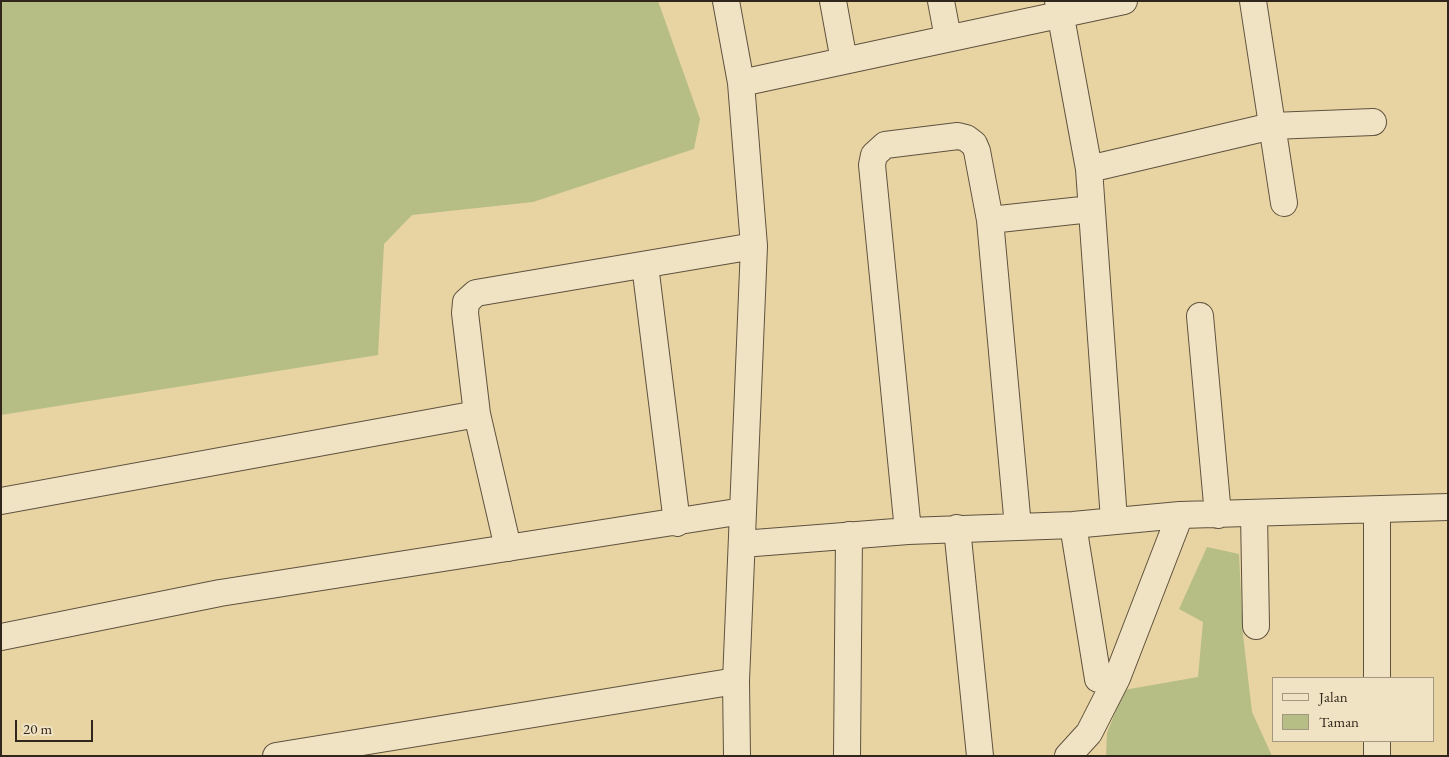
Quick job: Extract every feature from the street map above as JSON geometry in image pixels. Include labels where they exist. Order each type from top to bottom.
[{"type":"street","points":[[726,1],[741,83],[754,246],[736,681],[737,756]]},
{"type":"street","points":[[833,1],[844,61]]},
{"type":"street","points":[[941,1],[948,38]]},
{"type":"street","points":[[741,83],[948,38],[1059,8],[1124,1]]},
{"type":"street","points":[[1253,1],[1284,203]]},
{"type":"street","points":[[1059,8],[1089,169],[1114,520]]},
{"type":"street","points":[[1089,169],[1272,126],[1373,122]]},
{"type":"street","points":[[908,531],[872,165],[874,155],[885,145],[958,136],[966,138],[974,144],[977,151],[990,220],[1018,527]]},
{"type":"street","points":[[990,220],[1091,209]]},
{"type":"street","points":[[508,548],[477,414],[465,313],[466,302],[470,296],[476,293],[754,246]]},
{"type":"street","points":[[644,264],[677,522]]},
{"type":"street","points":[[1200,316],[1218,515]]},
{"type":"street","points":[[1,502],[477,414]]},
{"type":"street","points":[[742,544],[908,531],[1072,524],[1180,515],[1448,508]]},
{"type":"street","points":[[1,637],[220,593],[743,511]]},
{"type":"street","points":[[1377,511],[1377,677]]},
{"type":"street","points":[[1254,514],[1256,626]]},
{"type":"street","points":[[1068,756],[1089,733],[1117,678],[1180,515]]},
{"type":"street","points":[[1072,524],[1098,679]]},
{"type":"street","points":[[957,528],[980,756]]},
{"type":"street","points":[[847,756],[849,535]]},
{"type":"street","points":[[276,756],[736,681]]},
{"type":"street","points":[[1377,742],[1377,756]]},
{"type":"green space","points":[[1,1],[658,1],[700,119],[694,149],[533,202],[412,215],[384,244],[378,355],[1,415]]},
{"type":"green space","points":[[1207,547],[1239,554],[1243,635],[1252,712],[1272,756],[1106,756],[1107,733],[1124,690],[1198,677],[1203,622],[1179,609]]}]
